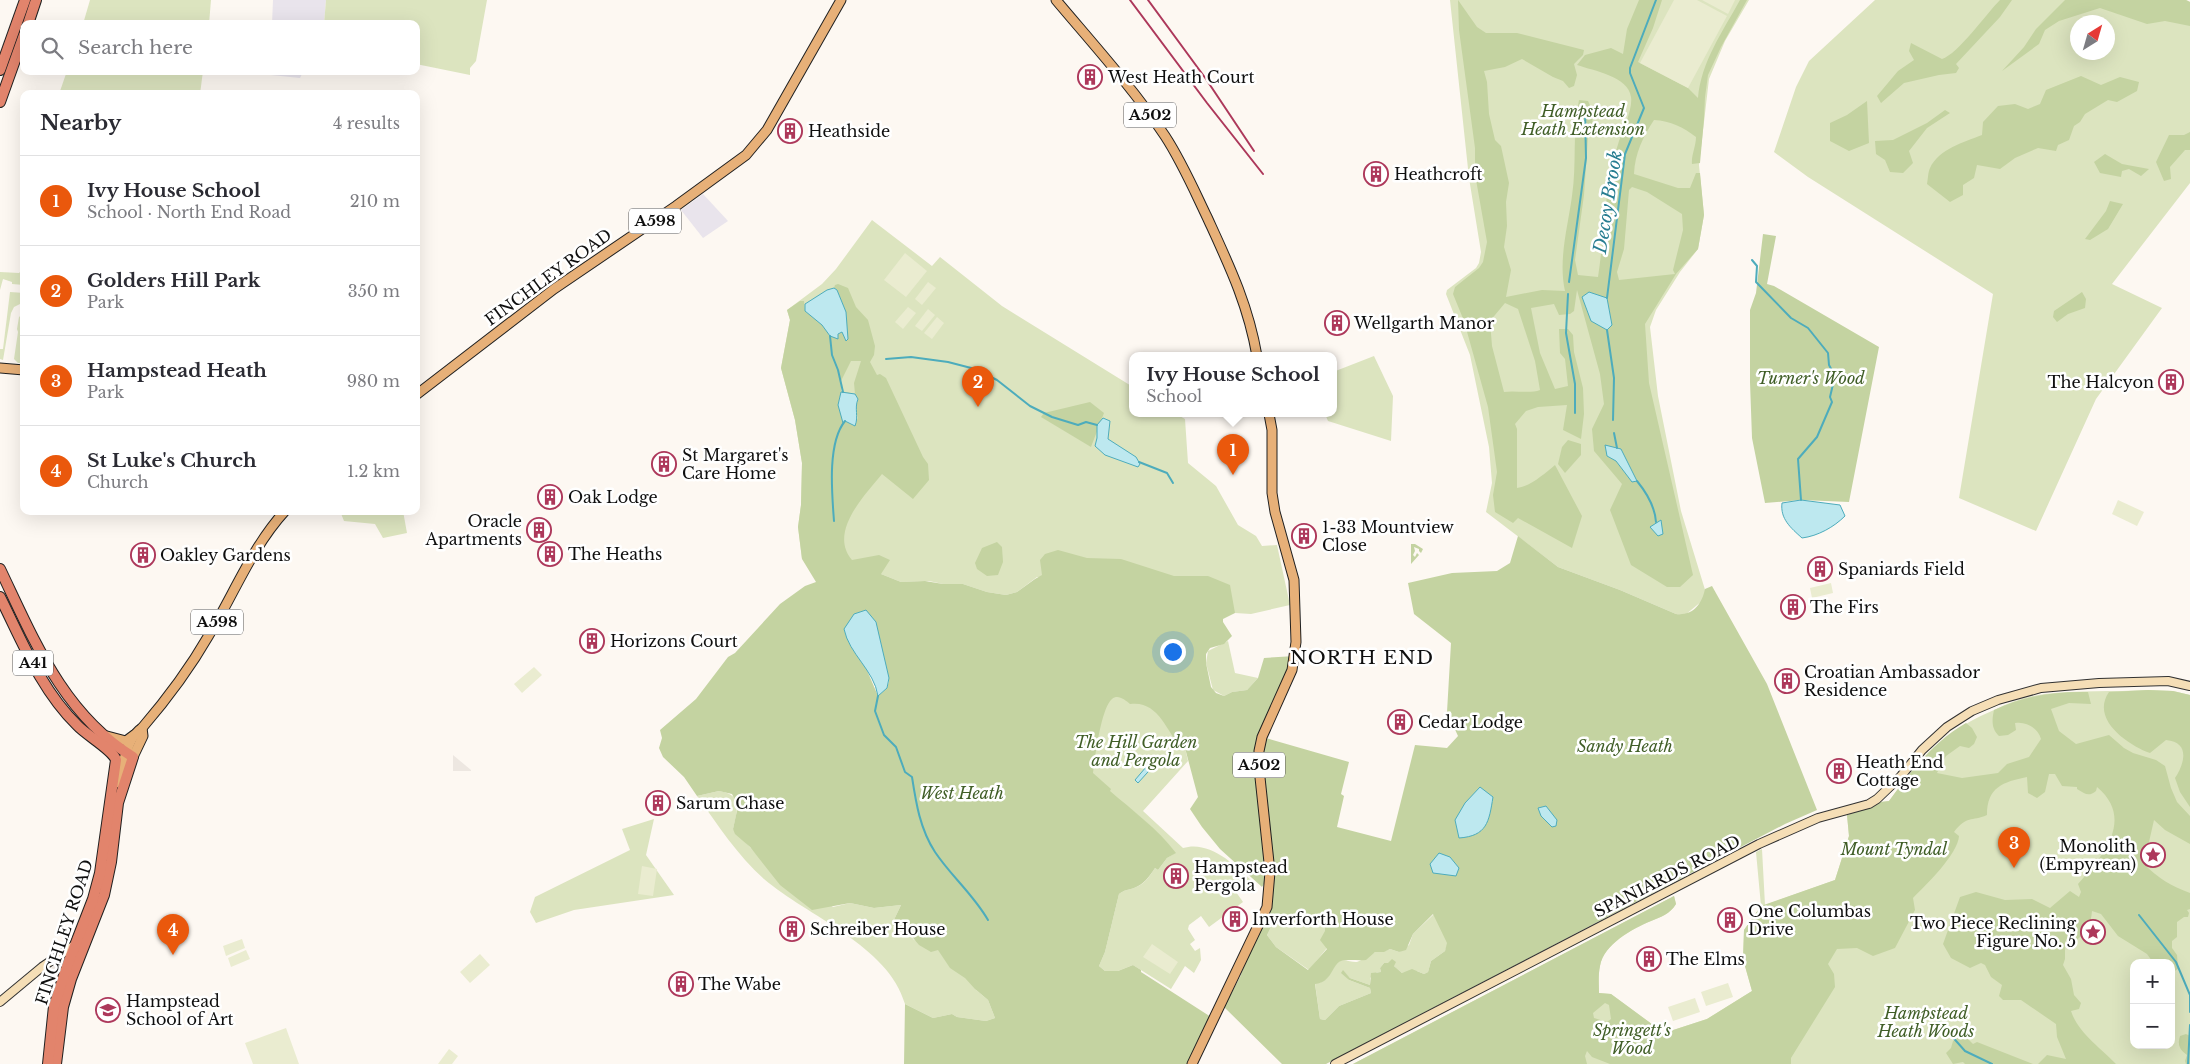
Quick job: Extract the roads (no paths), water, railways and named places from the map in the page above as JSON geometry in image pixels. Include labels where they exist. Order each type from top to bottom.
[{"type":"highway","points":[[0,70],[25,0]]},
{"type":"highway","points":[[29,20],[36,0]]},
{"type":"highway","points":[[0,102],[20,45]]},
{"type":"highway","name":"A41","points":[[0,569],[50,672],[77,710],[106,736],[126,759]]},
{"type":"highway","name":"A41","points":[[0,597],[37,672],[50,692],[82,730],[126,759]]},
{"type":"highway","name":"FINCHLEY ROAD","points":[[48,1064],[54,1006],[93,899],[100,873],[113,790],[126,759]]},
{"type":"highway","name":"FINCHLEY ROAD","points":[[56,1064],[63,1007],[71,979],[107,882],[126,759]]},
{"type":"main road","name":"FINCHLEY ROAD","points":[[420,391],[554,289],[676,206],[746,155],[766,130],[841,0]]},
{"type":"main road","name":"A502","points":[[1056,0],[1166,138],[1191,183],[1240,290],[1252,326],[1257,352]]},
{"type":"main road","points":[[0,368],[20,370]]},
{"type":"main road","name":"A502","points":[[1192,1064],[1251,940],[1266,900],[1269,863],[1259,768],[1259,751],[1269,720],[1295,662],[1294,580],[1275,512],[1272,493],[1272,430],[1270,417]]},
{"type":"main road","name":"FINCHLEY ROAD","points":[[126,759],[140,730],[166,700],[201,648],[254,554],[281,515]]},
{"type":"main road","name":"SPANIARDS ROAD","points":[[1335,1064],[1758,844],[1818,818],[1869,804],[1885,792],[1922,750],[1947,727],[1972,711],[1998,700],[2041,688],[2099,682],[2168,680],[2190,686]]},
{"type":"main road","points":[[106,736],[126,741],[140,730]]},
{"type":"main road","points":[[0,1002],[42,967],[89,934]]},
{"type":"water","points":[[834,288],[837,290],[846,312],[848,339],[846,341],[842,332],[838,334],[838,339],[830,336],[822,325],[805,311],[805,304],[827,290]]},
{"type":"water","name":"Decoy Brook","points":[[1589,292],[1607,298],[1612,325],[1607,330],[1591,321],[1582,297]]},
{"type":"water","points":[[841,392],[855,394],[858,399],[855,426],[845,421],[843,423],[838,405]]},
{"type":"water","points":[[1103,418],[1110,421],[1108,439],[1136,457],[1140,464],[1138,467],[1105,455],[1095,446],[1097,425]]},
{"type":"water","points":[[1605,445],[1621,449],[1637,481],[1632,482],[1616,461],[1607,456]]},
{"type":"water","points":[[1801,500],[1840,505],[1845,516],[1825,530],[1802,538],[1787,523],[1782,509],[1782,503]]},
{"type":"water","points":[[1661,520],[1663,534],[1658,536],[1650,527]]},
{"type":"water","points":[[866,610],[876,622],[889,678],[887,688],[878,696],[872,678],[851,646],[844,629],[854,614]]},
{"type":"water","points":[[1152,760],[1156,763],[1138,783],[1135,780]]},
{"type":"water","points":[[1480,787],[1493,797],[1488,820],[1481,831],[1468,837],[1459,838],[1455,820],[1465,803]]},
{"type":"water","points":[[1546,806],[1557,820],[1556,826],[1552,827],[1541,816],[1538,808]]},
{"type":"water","points":[[1439,853],[1450,857],[1459,868],[1456,876],[1433,873],[1430,864]]},
{"type":"waterway","name":"Decoy Brook","points":[[1607,298],[1625,154],[1644,108],[1630,73],[1630,68],[1656,0]]},
{"type":"waterway","points":[[1569,282],[1586,158],[1585,110]]},
{"type":"waterway","name":"Decoy Brook","points":[[1752,260],[1757,266],[1756,282],[1791,318],[1808,328],[1828,353],[1829,365],[1835,376],[1830,397],[1832,402],[1817,437],[1798,459],[1801,500]]},
{"type":"waterway","points":[[1568,294],[1566,333],[1575,384],[1575,413]]},
{"type":"waterway","name":"Decoy Brook","points":[[1607,330],[1614,378],[1613,420]]},
{"type":"waterway","points":[[830,336],[832,355],[843,392]]},
{"type":"waterway","points":[[886,359],[911,357],[948,362],[975,369],[997,380],[1030,406],[1052,417],[1078,425],[1086,422],[1097,425]]},
{"type":"waterway","points":[[834,521],[833,455],[835,442],[845,421]]},
{"type":"waterway","name":"Decoy Brook","points":[[1614,433],[1617,448]]},
{"type":"waterway","points":[[1139,462],[1167,473],[1173,483]]},
{"type":"waterway","name":"Decoy Brook","points":[[1637,481],[1650,500],[1656,522]]},
{"type":"waterway","points":[[878,696],[875,711],[884,735],[896,747],[905,772],[912,777],[919,816],[930,843],[941,861],[976,902],[988,920]]},
{"type":"waterway","points":[[2139,915],[2176,962],[2190,995],[2190,1012]]},
{"type":"waterway","points":[[1934,1016],[1965,1051],[1992,1064]]},
{"type":"waterway","points":[[2188,1064],[2190,1025]]},
{"type":"railway","points":[[1130,0],[1263,174]]},
{"type":"railway","points":[[1148,0],[1206,79],[1254,151]]},
{"type":"place","name":"West Heath Court","points":[[1090,77]]},
{"type":"place","name":"Heathside","points":[[790,131]]},
{"type":"place","name":"Heathcroft","points":[[1376,174]]},
{"type":"place","name":"Wellgarth Manor","points":[[1337,323]]},
{"type":"place","name":"The Halcyon","points":[[2171,382]]},
{"type":"place","name":"Golders Hill Park","points":[[978,407]]},
{"type":"place","name":"St Margaret's Care Home","points":[[664,464]]},
{"type":"place","name":"Ivy House School","points":[[1233,475]]},
{"type":"place","name":"Oak Lodge","points":[[550,497]]},
{"type":"place","name":"Oracle Apartments","points":[[539,530]]},
{"type":"place","name":"1-33 Mountview Close","points":[[1304,536]]},
{"type":"place","name":"The Heaths","points":[[550,554]]},
{"type":"place","name":"Oakley Gardens","points":[[143,555]]},
{"type":"place","name":"Spaniards Field","points":[[1820,569]]},
{"type":"place","name":"The Firs","points":[[1793,607]]},
{"type":"place","name":"Horizons Court","points":[[592,641]]},
{"type":"place","name":"Croatian Ambassador Residence","points":[[1787,681]]},
{"type":"place","name":"Cedar Lodge","points":[[1400,722]]},
{"type":"place","name":"Heath End Cottage","points":[[1839,771]]},
{"type":"place","name":"Sarum Chase","points":[[658,803]]},
{"type":"place","name":"Monolith (Empyrean)","points":[[2153,855]]},
{"type":"place","name":"Hampstead Heath","points":[[2014,868]]},
{"type":"place","name":"Hampstead Pergola","points":[[1176,876]]},
{"type":"place","name":"Inverforth House","points":[[1235,919]]},
{"type":"place","name":"One Columbas Drive","points":[[1730,920]]},
{"type":"place","name":"Schreiber House","points":[[792,929]]},
{"type":"place","name":"Two Piece Reclining Figure No. 5","points":[[2093,932]]},
{"type":"place","name":"St Luke's Church","points":[[173,955]]},
{"type":"place","name":"The Elms","points":[[1649,959]]},
{"type":"place","name":"The Wabe","points":[[681,984]]},
{"type":"place","name":"Hampstead School of Art","points":[[108,1010]]},
{"type":"district","name":"NORTH END","points":[[1362,657]]},
{"type":"park label","name":"Hampstead Heath Extension","points":[[1583,120]]},
{"type":"park label","name":"Turner's Wood","points":[[1811,378]]},
{"type":"park label","name":"Sandy Heath","points":[[1625,746]]},
{"type":"park label","name":"The Hill Garden and Pergola","points":[[1136,751]]},
{"type":"park label","name":"West Heath","points":[[962,793]]},
{"type":"park label","name":"Mount Tyndal","points":[[1894,849]]},
{"type":"park label","name":"Hampstead Heath Woods","points":[[1926,1022]]},
{"type":"park label","name":"Springett's Wood","points":[[1632,1039]]}]
